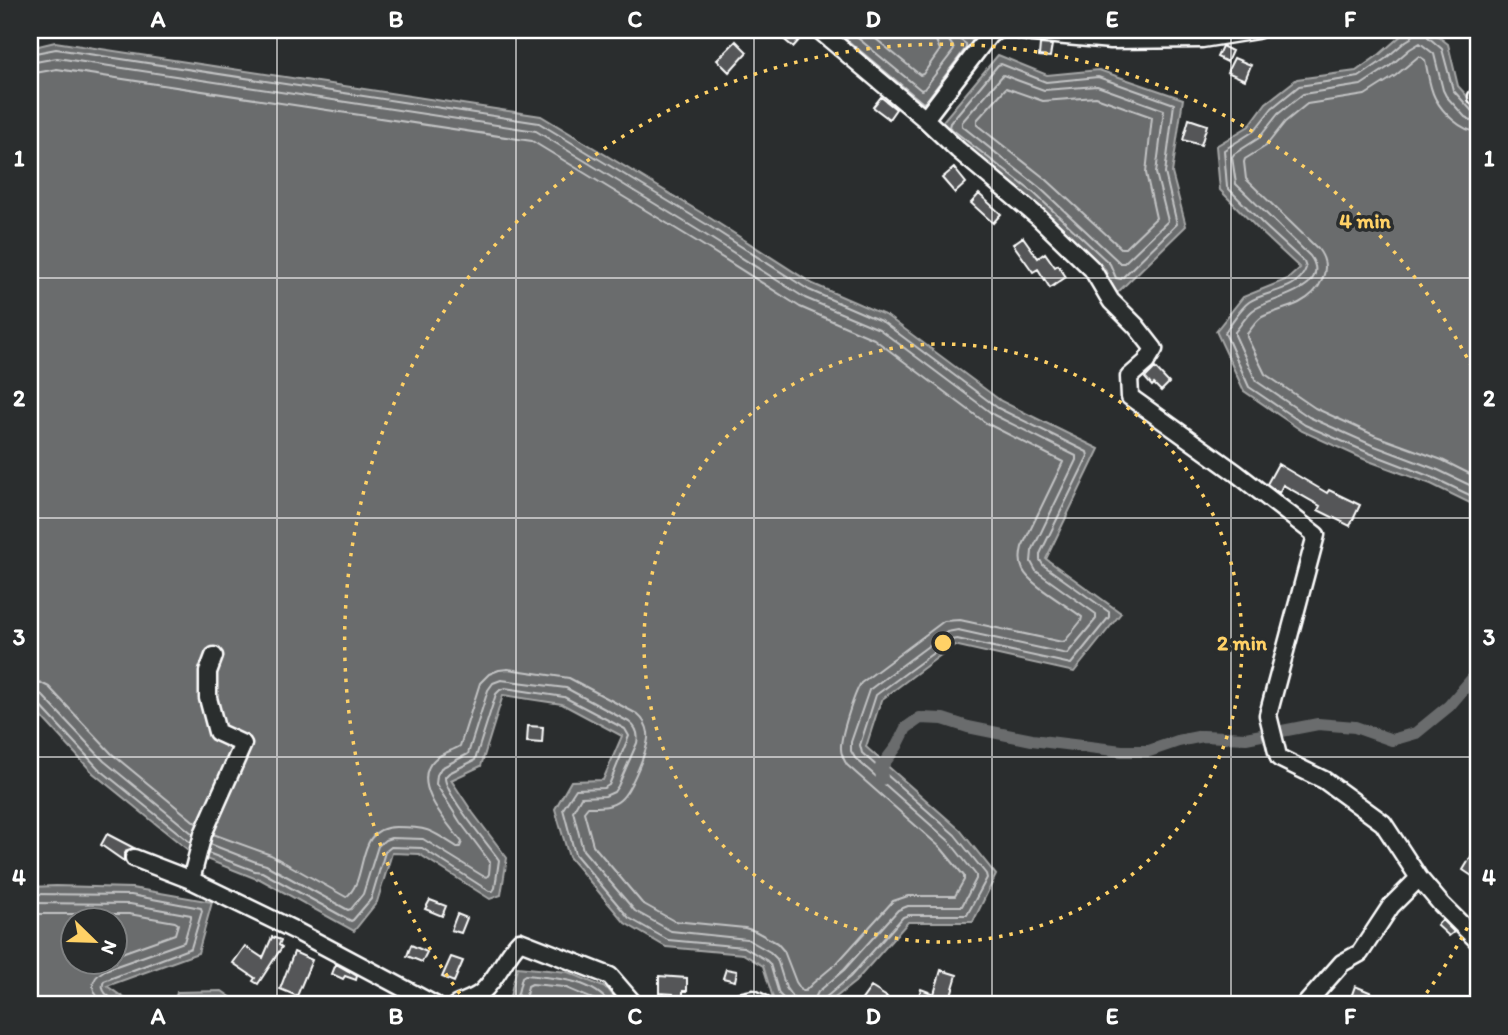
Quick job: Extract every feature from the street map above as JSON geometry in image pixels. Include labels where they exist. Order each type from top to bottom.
[{"type":"street","points":[[819,30],[1038,217],[1092,269],[1111,301],[1154,349],[1146,362],[1129,377],[1130,397],[1236,473],[1316,535],[1268,715],[1279,758],[1324,780],[1383,822],[1419,878],[1478,942]]},
{"type":"street","points":[[925,119],[990,34],[999,30]]},
{"type":"street","points":[[1019,30],[1111,40],[1202,39],[1257,30]]},
{"type":"street","points":[[191,880],[204,834],[243,744],[217,732],[208,698],[208,671],[214,656]]},
{"type":"street","points":[[134,858],[191,880],[295,930],[435,1005]]},
{"type":"street","points":[[1305,1005],[1342,963],[1360,953],[1391,906],[1419,878]]},
{"type":"street","points":[[456,1005],[480,994],[495,978],[510,951],[520,941],[610,976],[635,1005]]},
{"type":"street","points":[[725,1005],[753,999],[765,1005]]},
{"type":"water","points":[[824,30],[957,30],[978,44],[924,114]]},
{"type":"water","points":[[1092,30],[1214,30],[1145,35]]},
{"type":"water","points":[[1430,30],[1448,44],[1458,86],[1478,108],[1478,507],[1431,484],[1366,460],[1302,431],[1244,391],[1216,331],[1243,297],[1288,279],[1300,268],[1220,190],[1216,146],[1249,126],[1266,103],[1297,79],[1356,71],[1403,34]]},
{"type":"water","points":[[55,42],[541,116],[813,284],[887,316],[1001,401],[1099,449],[1046,559],[1121,613],[1074,672],[954,645],[881,700],[866,747],[960,830],[996,875],[973,922],[908,922],[855,982],[826,1005],[795,1005],[774,1001],[763,966],[743,954],[666,947],[625,923],[569,857],[555,809],[571,781],[603,780],[622,736],[562,704],[503,695],[481,766],[451,780],[507,858],[501,895],[490,899],[419,854],[392,853],[377,902],[354,931],[258,878],[193,854],[93,773],[30,704],[30,48]]},
{"type":"water","points":[[998,55],[1047,75],[1099,70],[1183,99],[1172,173],[1186,226],[1115,295],[1105,269],[1030,200],[938,127]]},
{"type":"water","points":[[30,887],[132,888],[212,902],[198,953],[107,986],[134,1005],[30,1005]]},
{"type":"water","points":[[517,967],[568,972],[608,989],[620,1005],[508,1005]]},
{"type":"water","points":[[222,991],[242,1005],[157,1005],[176,997],[177,992]]},
{"type":"building","points":[[773,30],[808,30],[793,47]]},
{"type":"building","points":[[736,41],[747,52],[729,72],[717,60]]},
{"type":"building","points":[[1040,44],[1052,45],[1050,57],[1039,56]]},
{"type":"building","points":[[1222,46],[1232,51],[1227,62],[1217,57]]},
{"type":"building","points":[[1234,58],[1251,65],[1245,80],[1227,72]]},
{"type":"building","points":[[881,97],[896,109],[889,119],[873,107]]},
{"type":"building","points":[[1189,119],[1207,125],[1201,145],[1183,140]]},
{"type":"building","points":[[954,168],[966,183],[955,193],[942,178]]},
{"type":"building","points":[[979,194],[1001,214],[993,223],[971,203]]},
{"type":"building","points":[[1023,237],[1038,258],[1045,253],[1066,277],[1050,288],[1038,269],[1033,272],[1013,244]]},
{"type":"building","points":[[1155,368],[1169,383],[1161,391],[1145,378]]},
{"type":"building","points":[[1278,464],[1327,493],[1329,490],[1360,505],[1350,526],[1318,510],[1320,506],[1283,485],[1279,493],[1267,484]]},
{"type":"building","points":[[528,726],[543,727],[542,743],[527,742]]},
{"type":"building","points":[[107,834],[134,848],[127,850],[124,861],[101,845]]},
{"type":"building","points":[[1478,845],[1478,880],[1463,870]]},
{"type":"building","points":[[430,900],[446,906],[442,916],[425,909]]},
{"type":"building","points":[[457,914],[467,918],[461,933],[451,930]]},
{"type":"building","points":[[1442,920],[1454,932],[1449,936],[1437,925]]},
{"type":"building","points":[[272,937],[281,940],[279,945],[282,947],[258,984],[253,981],[255,978],[233,963],[245,946],[263,958]]},
{"type":"building","points":[[411,945],[427,952],[422,962],[407,956]]},
{"type":"building","points":[[294,952],[312,960],[297,996],[280,989]]},
{"type":"building","points":[[451,957],[463,961],[454,982],[442,977]]},
{"type":"building","points":[[336,964],[357,976],[356,980],[345,976],[343,979],[332,974]]},
{"type":"building","points":[[726,969],[737,971],[735,981],[723,978]]},
{"type":"building","points":[[941,970],[957,975],[948,1005],[917,1002],[921,989],[934,994]]},
{"type":"building","points":[[659,976],[687,978],[683,1004],[672,1004],[673,994],[659,993]]},
{"type":"building","points":[[1355,986],[1372,993],[1370,997],[1389,1005],[1363,1005],[1350,1000]]},
{"type":"building","points":[[871,987],[887,997],[881,1005],[868,1005],[861,1001]]},
{"type":"waterway","points":[[882,779],[881,767],[897,746],[906,728],[920,718],[943,719],[1032,740],[1122,751],[1149,751],[1203,736],[1246,738],[1318,724],[1355,727],[1392,740],[1416,733],[1449,706],[1478,672]]}]
